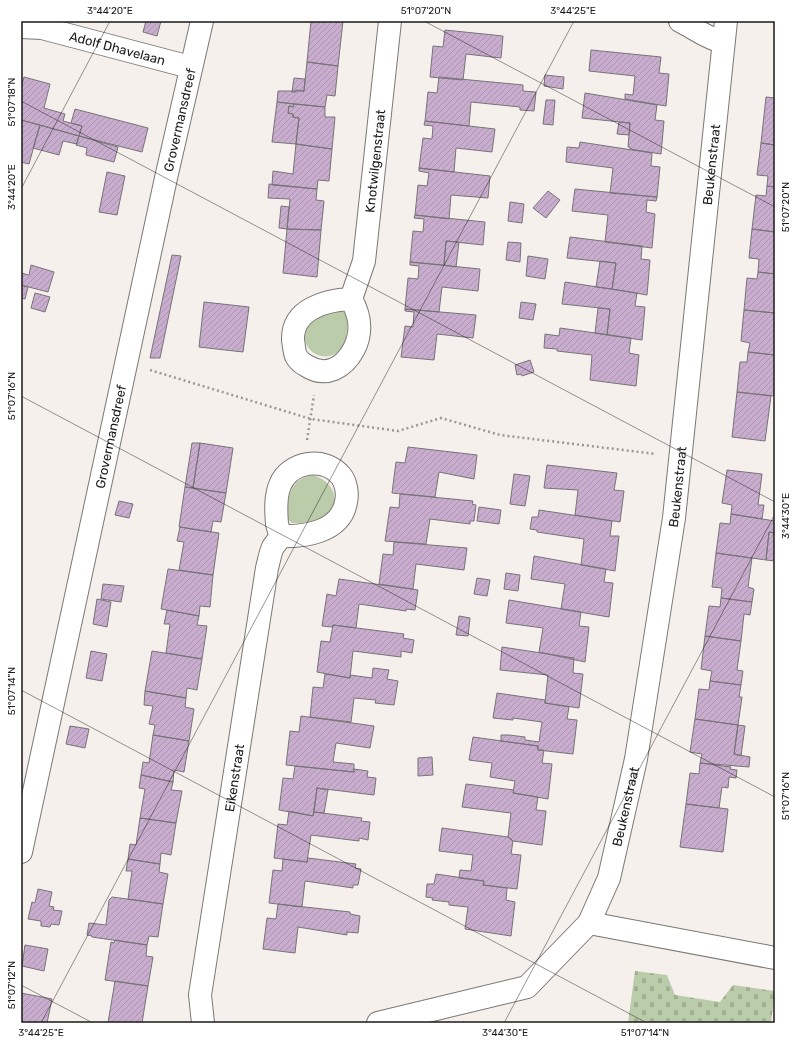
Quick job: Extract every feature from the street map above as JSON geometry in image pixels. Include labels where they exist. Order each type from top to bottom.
[{"type":"street","name":"Grovermansdreef","points":[[21,852],[190,67],[202,21]]},
{"type":"street","name":"Knotwilgenstraat","points":[[351,299],[364,261],[390,21]]},
{"type":"street","name":"Beukenstraat","points":[[680,21],[694,28],[709,39],[725,31]]},
{"type":"street","name":"Adolf Dhavelaan","points":[[21,27],[42,28],[190,67]]},
{"type":"street","name":"Beukenstraat","points":[[378,1023],[527,987],[589,923],[609,878],[636,759],[674,518],[725,31]]},
{"type":"street","points":[[351,299],[359,318],[357,342],[353,351],[339,366],[328,372],[318,371],[304,365],[296,356],[293,334],[297,322],[304,313],[315,307],[334,300],[351,299]]},
{"type":"street","points":[[306,464],[328,466],[341,476],[345,485],[347,496],[345,510],[327,529],[298,537],[280,536],[276,508],[280,485],[286,474],[297,466],[306,464]]},
{"type":"street","name":"Eikenstraat","points":[[203,1023],[200,995],[202,979],[267,568],[273,548],[280,536]]},
{"type":"street","points":[[589,923],[775,958]]},
{"type":"path","points":[[126,364],[147,369],[310,419],[398,431],[441,418],[500,434],[680,457]]},
{"type":"path","points":[[306,464],[305,451],[318,371]]},
{"type":"green space","points":[[336,310],[342,311],[346,314],[347,333],[343,346],[335,354],[326,356],[317,355],[309,349],[305,340],[307,326],[310,321],[315,318]]},
{"type":"green space","points":[[313,475],[326,482],[331,487],[335,500],[333,506],[329,512],[320,519],[308,522],[292,523],[288,520],[288,504],[291,491],[298,481]]},
{"type":"green space","points":[[635,971],[667,975],[675,995],[720,1002],[733,985],[775,991],[771,1023],[628,1023]]},
{"type":"building","points":[[146,21],[161,21],[157,36],[143,32]]},
{"type":"building","points":[[311,21],[343,21],[338,66],[307,62]]},
{"type":"building","points":[[445,30],[503,36],[501,58],[466,54],[463,80],[430,77],[433,46],[443,47]]},
{"type":"building","points":[[591,50],[661,57],[659,73],[669,74],[666,106],[625,99],[625,94],[633,95],[635,76],[589,71]]},
{"type":"building","points":[[307,62],[338,66],[335,96],[327,95],[325,107],[277,102],[278,91],[304,91]]},
{"type":"building","points":[[545,75],[564,77],[563,89],[544,86]]},
{"type":"building","points":[[24,77],[50,84],[44,108],[65,114],[63,121],[82,126],[79,136],[21,120],[21,88]]},
{"type":"building","points":[[439,77],[523,85],[523,91],[536,92],[534,111],[520,110],[520,107],[471,102],[469,126],[425,121],[428,92],[437,93]]},
{"type":"building","points":[[294,78],[305,79],[304,91],[296,90],[296,92],[292,92]]},
{"type":"building","points":[[585,93],[657,105],[655,120],[664,121],[661,154],[630,149],[630,147],[628,147],[630,123],[582,118]]},
{"type":"building","points":[[766,97],[775,98],[775,145],[761,143]]},
{"type":"building","points":[[546,100],[555,100],[553,125],[543,124]]},
{"type":"building","points":[[277,102],[294,104],[293,107],[289,106],[288,113],[293,114],[293,117],[299,118],[296,144],[272,142]]},
{"type":"building","points":[[294,104],[325,107],[325,117],[335,117],[332,149],[296,144],[299,118],[293,117],[293,114],[288,113],[289,106],[293,107]]},
{"type":"building","points":[[75,109],[148,128],[142,152],[79,136],[82,126],[71,123]]},
{"type":"building","points":[[21,120],[40,125],[29,164],[21,162]]},
{"type":"building","points":[[425,121],[495,129],[492,152],[456,148],[454,172],[419,168],[423,138],[432,139],[433,126],[424,125]]},
{"type":"building","points":[[619,122],[630,123],[629,135],[617,134]]},
{"type":"building","points":[[40,125],[79,136],[77,144],[63,141],[59,155],[33,148]]},
{"type":"building","points":[[79,136],[118,147],[114,162],[86,155],[87,148],[76,145]]},
{"type":"building","points":[[580,142],[652,153],[651,166],[660,167],[657,197],[610,193],[613,168],[566,162],[567,147],[579,148]]},
{"type":"building","points":[[761,143],[775,145],[775,187],[767,186],[768,176],[757,175]]},
{"type":"building","points":[[296,144],[332,149],[329,181],[318,180],[317,189],[272,185],[273,171],[293,174]]},
{"type":"building","points":[[419,168],[490,176],[488,198],[451,195],[449,219],[415,215],[418,185],[427,186],[429,173],[419,171]]},
{"type":"building","points":[[107,172],[125,176],[117,215],[99,212]]},
{"type":"building","points":[[269,184],[317,189],[316,200],[324,201],[321,230],[287,229],[290,199],[268,198]]},
{"type":"building","points":[[767,186],[775,187],[775,232],[752,229],[756,195],[766,196]]},
{"type":"building","points":[[575,189],[657,197],[656,201],[647,200],[646,212],[655,214],[652,248],[605,242],[608,215],[572,211]]},
{"type":"building","points":[[548,191],[560,200],[546,218],[533,208]]},
{"type":"building","points":[[510,202],[524,204],[522,223],[508,221]]},
{"type":"building","points":[[281,206],[289,207],[287,229],[279,228]]},
{"type":"building","points":[[415,215],[485,222],[483,245],[446,241],[444,265],[410,262],[413,231],[423,232],[424,219],[414,218]]},
{"type":"building","points":[[287,229],[321,230],[317,277],[283,273]]},
{"type":"building","points":[[752,229],[775,232],[775,274],[758,272],[759,259],[749,258]]},
{"type":"building","points":[[570,237],[642,246],[641,259],[650,260],[647,295],[612,289],[616,263],[567,258]]},
{"type":"building","points":[[446,241],[459,242],[456,267],[444,265]]},
{"type":"building","points":[[508,242],[521,243],[520,262],[506,260]]},
{"type":"building","points":[[172,255],[181,256],[160,358],[150,358]]},
{"type":"building","points":[[528,256],[548,259],[545,279],[526,276]]},
{"type":"building","points":[[600,261],[616,263],[612,289],[596,287]]},
{"type":"building","points":[[410,262],[480,269],[478,291],[442,287],[439,312],[405,309],[408,278],[418,279],[419,266],[410,265]]},
{"type":"building","points":[[31,265],[54,272],[48,292],[21,285],[21,273],[29,275]]},
{"type":"building","points":[[758,272],[775,274],[775,313],[744,310],[747,278],[757,279]]},
{"type":"building","points":[[565,282],[637,293],[635,306],[645,307],[642,340],[607,335],[610,309],[562,304]]},
{"type":"building","points":[[21,285],[28,287],[25,299],[21,298]]},
{"type":"building","points":[[35,293],[50,297],[45,312],[31,308]]},
{"type":"building","points":[[204,302],[249,307],[243,352],[199,347]]},
{"type":"building","points":[[521,302],[536,304],[533,320],[519,318]]},
{"type":"building","points":[[598,308],[610,309],[607,335],[595,333]]},
{"type":"building","points":[[405,309],[476,315],[473,338],[437,334],[434,360],[401,357],[405,326],[413,327],[414,312],[405,311]]},
{"type":"building","points":[[744,310],[775,313],[775,355],[748,352],[750,343],[741,341]]},
{"type":"building","points":[[560,328],[631,338],[629,353],[639,355],[636,386],[590,380],[592,355],[544,348],[545,334],[559,336]]},
{"type":"building","points":[[748,352],[775,355],[775,396],[737,392],[740,362],[747,362]]},
{"type":"building","points":[[530,360],[534,372],[522,376],[521,374],[517,375],[515,365]]},
{"type":"building","points":[[737,392],[771,396],[765,441],[732,437]]},
{"type":"building","points":[[192,443],[200,443],[193,488],[185,487]]},
{"type":"building","points":[[200,443],[233,448],[226,493],[193,488]]},
{"type":"building","points":[[408,447],[477,455],[474,479],[439,472],[435,497],[392,493],[396,462],[405,463]]},
{"type":"building","points":[[547,465],[617,473],[614,490],[624,491],[620,522],[575,515],[578,490],[544,488]]},
{"type":"building","points":[[727,470],[762,474],[758,505],[764,505],[762,519],[731,514],[732,505],[722,503]]},
{"type":"building","points":[[514,474],[530,476],[525,506],[510,504]]},
{"type":"building","points":[[185,487],[226,493],[221,522],[213,521],[211,532],[179,527]]},
{"type":"building","points":[[400,494],[473,501],[472,504],[476,505],[474,521],[470,521],[470,524],[430,519],[426,544],[385,541],[390,507],[399,508]]},
{"type":"building","points":[[119,501],[133,504],[129,518],[115,515]]},
{"type":"building","points":[[479,507],[501,510],[499,524],[477,521]]},
{"type":"building","points":[[539,510],[612,521],[610,536],[619,536],[615,571],[581,565],[584,539],[537,532],[537,530],[530,529],[532,517],[538,517]]},
{"type":"building","points":[[731,514],[775,521],[775,533],[769,532],[766,560],[716,553],[720,523],[730,524]]},
{"type":"building","points":[[180,527],[219,533],[213,575],[179,570],[184,542],[177,541]]},
{"type":"building","points":[[769,532],[775,533],[775,561],[766,560]]},
{"type":"building","points":[[394,542],[467,548],[464,570],[416,564],[413,589],[379,584],[383,554],[393,555]]},
{"type":"building","points":[[716,553],[752,558],[748,587],[754,589],[752,602],[721,598],[722,588],[712,587]]},
{"type":"building","points":[[534,556],[606,569],[604,582],[613,583],[609,617],[561,609],[565,584],[531,579]]},
{"type":"building","points":[[168,569],[213,575],[210,607],[200,606],[199,616],[161,609]]},
{"type":"building","points":[[506,573],[520,575],[518,591],[504,589]]},
{"type":"building","points":[[477,578],[490,580],[487,596],[474,594]]},
{"type":"building","points":[[339,579],[418,590],[415,610],[407,609],[406,611],[359,604],[356,628],[333,625],[332,627],[322,626],[327,594],[336,596]]},
{"type":"building","points":[[103,584],[124,586],[121,602],[101,599]]},
{"type":"building","points":[[721,598],[752,602],[750,615],[744,614],[741,641],[705,636],[709,606],[720,607]]},
{"type":"building","points":[[97,599],[111,602],[107,627],[93,624]]},
{"type":"building","points":[[509,600],[581,612],[579,626],[589,627],[585,662],[539,652],[543,628],[506,623]]},
{"type":"building","points":[[167,610],[199,616],[197,625],[207,626],[202,659],[166,653],[170,624],[164,624]]},
{"type":"building","points":[[459,616],[470,618],[468,636],[456,635]]},
{"type":"building","points":[[333,625],[404,634],[403,638],[414,640],[412,653],[401,651],[401,657],[353,651],[350,678],[317,672],[321,641],[330,642]]},
{"type":"building","points":[[705,636],[741,641],[737,670],[743,671],[741,685],[710,681],[712,671],[701,669]]},
{"type":"building","points":[[502,647],[574,658],[573,673],[583,674],[579,708],[545,703],[548,675],[500,670]]},
{"type":"building","points":[[91,651],[107,654],[102,681],[86,678]]},
{"type":"building","points":[[152,651],[202,659],[197,690],[187,688],[186,698],[145,691]]},
{"type":"building","points":[[373,668],[389,670],[387,679],[398,681],[394,705],[375,703],[376,700],[354,698],[351,722],[310,717],[313,687],[323,688],[325,674],[350,678],[350,675],[372,678]]},
{"type":"building","points":[[710,681],[741,685],[739,697],[742,697],[738,725],[695,719],[699,689],[709,690]]},
{"type":"building","points":[[145,691],[186,698],[185,707],[194,709],[189,741],[153,735],[155,725],[149,724],[153,706],[144,705]]},
{"type":"building","points":[[497,693],[545,700],[545,703],[569,707],[567,719],[577,720],[573,754],[538,750],[538,746],[501,741],[501,735],[509,735],[525,737],[525,740],[539,742],[542,722],[513,718],[513,720],[493,718]]},
{"type":"building","points":[[301,716],[374,726],[370,748],[336,743],[333,762],[354,764],[354,772],[286,765],[290,731],[299,732]]},
{"type":"building","points":[[695,719],[738,725],[734,754],[750,757],[749,767],[700,763],[702,754],[690,752]]},
{"type":"building","points":[[738,725],[745,726],[741,756],[734,754]]},
{"type":"building","points":[[70,726],[89,729],[85,748],[66,744]]},
{"type":"building","points":[[153,735],[189,741],[184,772],[174,770],[173,782],[141,775],[143,762],[149,763]]},
{"type":"building","points":[[473,737],[538,746],[538,750],[544,750],[542,763],[552,764],[548,799],[513,793],[515,781],[490,777],[492,763],[469,760]]},
{"type":"building","points":[[432,757],[433,775],[418,776],[418,758]]},
{"type":"building","points":[[700,763],[731,767],[730,769],[737,770],[736,778],[729,777],[728,788],[722,787],[719,808],[686,804],[690,773],[699,774]]},
{"type":"building","points":[[295,766],[354,772],[354,769],[368,771],[367,777],[376,778],[374,795],[317,788],[313,816],[279,810],[283,778],[293,779]]},
{"type":"building","points":[[141,775],[173,782],[171,790],[182,791],[176,823],[140,818],[145,789],[139,788]]},
{"type":"building","points":[[466,784],[514,790],[513,793],[538,797],[536,810],[546,811],[542,845],[513,841],[508,837],[511,813],[462,807]]},
{"type":"building","points":[[317,788],[328,790],[324,813],[314,812]]},
{"type":"building","points":[[686,804],[728,809],[723,852],[680,847]]},
{"type":"building","points":[[289,811],[313,816],[314,812],[362,818],[361,821],[370,822],[368,840],[359,838],[359,841],[311,835],[307,862],[274,858],[278,824],[287,825]]},
{"type":"building","points":[[140,818],[176,823],[171,855],[161,853],[160,864],[128,859],[130,844],[136,845]]},
{"type":"building","points":[[442,828],[508,837],[513,841],[511,854],[521,855],[517,889],[483,885],[484,881],[459,878],[460,870],[471,871],[473,855],[439,851]]},
{"type":"building","points":[[308,858],[356,864],[355,868],[361,869],[358,885],[353,885],[353,888],[305,881],[302,907],[269,903],[273,870],[282,871],[283,859],[307,862]]},
{"type":"building","points":[[128,859],[160,864],[159,872],[168,874],[163,904],[128,899],[132,871],[126,871]]},
{"type":"building","points":[[436,874],[484,881],[483,885],[507,888],[506,900],[515,902],[511,936],[465,929],[468,907],[449,905],[449,902],[432,900],[433,898],[426,897],[427,884],[434,884]]},
{"type":"building","points":[[38,889],[52,892],[49,906],[54,907],[53,910],[62,911],[59,925],[51,924],[50,927],[41,926],[41,921],[28,919],[32,902],[35,903]]},
{"type":"building","points":[[112,897],[163,904],[158,937],[149,936],[147,945],[87,935],[89,923],[106,925],[109,900]]},
{"type":"building","points":[[278,904],[350,912],[350,914],[360,916],[358,933],[347,932],[347,935],[298,927],[295,953],[263,949],[267,918],[276,919]]},
{"type":"building","points":[[115,940],[147,945],[146,956],[153,957],[148,986],[105,980],[111,942],[114,943]]},
{"type":"building","points":[[25,945],[48,949],[44,971],[22,966]]},
{"type":"building","points":[[115,981],[148,986],[142,1023],[108,1023]]},
{"type":"building","points":[[21,993],[52,999],[47,1023],[21,1023]]}]
